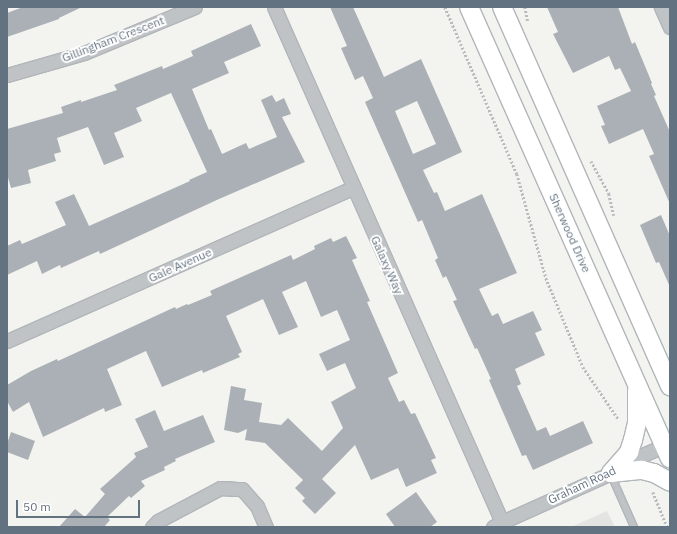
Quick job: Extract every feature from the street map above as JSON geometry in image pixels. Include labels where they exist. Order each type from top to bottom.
[{"type":"main road","name":"Sherwood Drive","points":[[469,7],[637,384],[668,449]]},
{"type":"main road","points":[[502,7],[670,386]]},
{"type":"main road","points":[[611,473],[629,452],[633,440],[637,422],[637,384]]},
{"type":"main road","points":[[611,473],[642,470],[654,472],[670,482]]},
{"type":"street","name":"Gillingham Crescent","points":[[7,75],[84,53],[195,7]]},
{"type":"street","name":"Galaxy Way","points":[[274,7],[498,524]]},
{"type":"street","points":[[661,7],[670,27]]},
{"type":"street","name":"Gale Avenue","points":[[7,341],[353,188]]},
{"type":"street","name":"Graham Road","points":[[498,524],[611,473],[636,458],[668,449]]},
{"type":"street","points":[[152,527],[158,521],[220,488],[242,489],[257,506],[266,527]]},
{"type":"lane","points":[[611,473],[634,527]]},
{"type":"path","points":[[445,7],[518,174],[546,278],[583,367],[633,440]]},
{"type":"path","points":[[642,470],[667,527]]},
{"type":"shaded area","points":[[607,511],[615,527],[571,527]]},
{"type":"building","points":[[23,7],[82,7],[59,19],[7,37],[7,13]]},
{"type":"building","points":[[330,7],[353,7],[384,77],[421,59],[462,152],[423,170],[434,193],[437,192],[445,211],[482,194],[517,273],[479,289],[492,316],[498,313],[503,324],[533,311],[542,330],[535,333],[545,355],[515,369],[521,384],[517,386],[537,431],[546,427],[550,436],[583,421],[593,443],[533,470],[526,455],[522,456],[489,380],[491,379],[477,348],[475,349],[453,301],[457,300],[446,276],[443,278],[435,260],[438,258],[422,220],[418,222],[365,102],[373,98],[363,76],[355,80],[341,48],[347,46]],"holes":[[[417,101],[436,144],[413,154],[395,111]]]},
{"type":"building","points":[[547,7],[618,7],[632,44],[635,42],[652,83],[651,84],[656,95],[654,96],[670,132],[670,204],[649,156],[654,154],[643,129],[609,144],[601,126],[605,125],[597,106],[631,91],[620,68],[615,70],[609,56],[573,73],[553,34],[558,32]]},
{"type":"building","points":[[251,24],[261,46],[224,62],[229,73],[192,89],[209,130],[211,129],[222,154],[246,143],[249,149],[277,137],[261,100],[272,95],[276,102],[284,98],[291,114],[282,117],[305,162],[219,199],[100,254],[99,251],[61,268],[60,265],[42,274],[37,261],[7,275],[7,246],[20,240],[22,244],[66,225],[55,202],[74,194],[89,226],[207,172],[171,93],[136,108],[142,121],[114,133],[124,157],[104,165],[88,127],[57,138],[61,152],[54,154],[56,161],[28,170],[31,183],[11,188],[7,174],[7,129],[63,113],[61,107],[117,90],[114,85],[162,66],[163,69],[193,56],[191,51]]},
{"type":"building","points":[[661,215],[670,236],[670,287],[659,262],[656,263],[640,225]]},
{"type":"building","points":[[346,236],[357,258],[352,260],[370,301],[367,302],[398,373],[388,378],[399,402],[404,400],[411,414],[415,413],[436,458],[431,460],[437,473],[406,487],[398,468],[371,480],[355,445],[322,479],[336,493],[315,514],[302,501],[305,498],[295,488],[303,480],[265,443],[245,440],[247,429],[238,433],[224,430],[231,386],[246,389],[244,400],[262,403],[259,422],[281,425],[288,418],[322,451],[343,428],[331,402],[356,388],[345,363],[327,371],[319,354],[350,340],[337,310],[321,317],[306,281],[282,292],[298,327],[279,335],[263,299],[226,316],[242,352],[238,354],[240,357],[203,373],[202,370],[162,387],[146,351],[107,369],[122,405],[105,412],[104,408],[43,437],[29,402],[13,412],[7,401],[7,385],[31,371],[57,359],[58,361],[175,307],[176,309],[212,295],[210,291],[291,255],[293,260],[315,249],[314,246],[331,238],[333,242]]},
{"type":"building","points":[[155,410],[164,431],[203,415],[215,442],[175,459],[176,461],[164,467],[165,470],[141,481],[145,486],[131,498],[129,496],[107,517],[110,520],[104,527],[59,527],[75,509],[85,517],[105,494],[100,489],[136,457],[134,453],[148,447],[135,419]]},
{"type":"building","points":[[11,432],[35,441],[28,460],[7,452],[7,444]]},
{"type":"building","points":[[416,492],[437,522],[430,527],[395,527],[386,514]]}]
